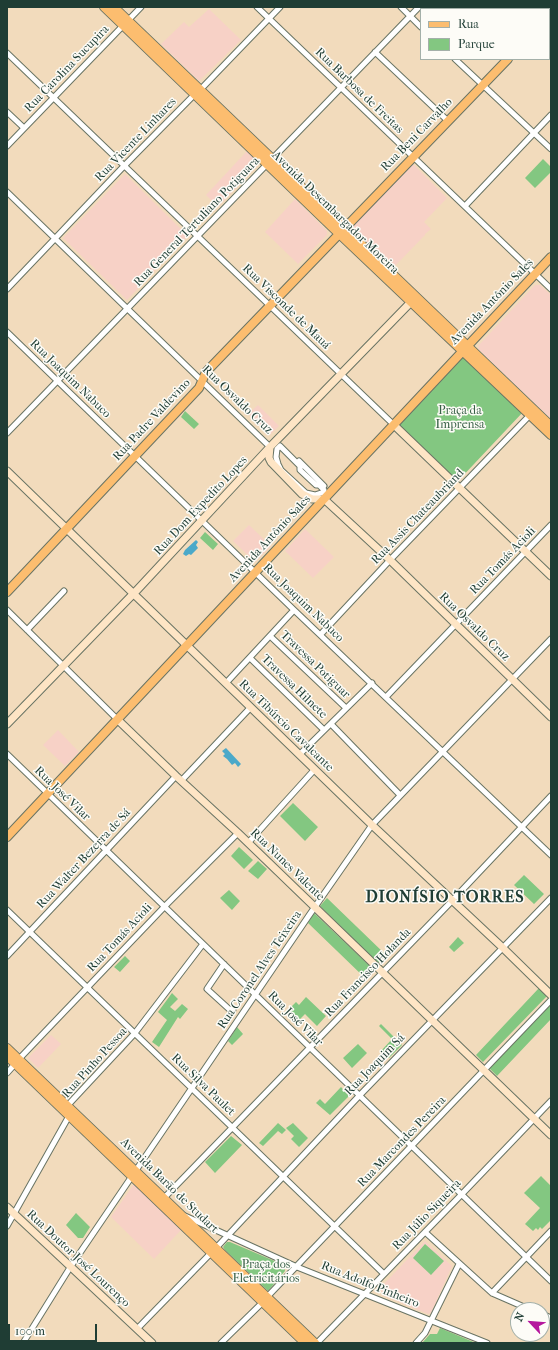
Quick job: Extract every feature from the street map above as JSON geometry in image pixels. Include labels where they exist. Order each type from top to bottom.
[{"type":"main road","name":"Avenida Desembargador Moreira","points":[[104,7],[125,23],[198,92],[270,161],[411,302],[465,348],[551,435]]},
{"type":"main road","name":"Avenida Desembargador Moreira","points":[[114,7],[125,23]]},
{"type":"main road","name":"Rua Beni Carvalho","points":[[341,231],[507,60]]},
{"type":"main road","name":"Avenida Desembargador Moreira","points":[[341,231],[465,348],[551,426]]},
{"type":"main road","name":"Rua Padre Valdevino","points":[[7,592],[199,388],[206,372],[341,231]]},
{"type":"main road","name":"Avenida Antônio Sales","points":[[7,837],[188,646],[324,499],[328,491],[394,425],[551,257]]},
{"type":"main road","name":"Avenida Barão de Studart","points":[[7,1048],[17,1062],[69,1116],[134,1174],[265,1299],[316,1343]]},
{"type":"main road","name":"Avenida Barão de Studart","points":[[7,1056],[17,1062],[68,1105],[134,1174],[181,1214],[213,1250]]},
{"type":"main road","name":"Avenida Barão de Studart","points":[[265,1299],[305,1343]]},
{"type":"street","name":"Rua Carolina Sucupira","points":[[7,146],[141,7]]},
{"type":"street","name":"Rua Barbosa de Freitas","points":[[257,7],[551,289]]},
{"type":"street","name":"Rua Vicente Linhares","points":[[7,289],[124,166],[280,7]]},
{"type":"street","points":[[401,7],[420,26]]},
{"type":"street","name":"Rua General Tertuliano Potiguara","points":[[7,434],[128,309],[196,236],[419,7]]},
{"type":"street","points":[[375,52],[448,121]]},
{"type":"street","name":"Rua Visconde de Mauá","points":[[7,53],[551,576]]},
{"type":"street","points":[[456,60],[551,149]]},
{"type":"street","points":[[7,112],[24,128]]},
{"type":"street","points":[[465,206],[551,115]]},
{"type":"street","name":"Rua Osvaldo Cruz","points":[[7,192],[270,447],[269,458],[271,462],[302,494],[312,498],[324,499],[390,560],[551,717]]},
{"type":"street","name":"Rua Dom Expedito Lopes","points":[[7,724],[134,593],[270,447],[411,302]]},
{"type":"street","name":"Rua Joaquim Nabuco","points":[[7,332],[294,610],[551,855]]},
{"type":"street","name":"Rua Assis Chateaubriand","points":[[320,634],[530,415]]},
{"type":"street","name":"Rua Osvaldo Cruz","points":[[277,440],[328,491]]},
{"type":"street","points":[[280,446],[300,466],[300,470],[316,485],[320,485],[328,491],[315,495],[304,491],[281,470],[276,457],[278,448],[280,446]]},
{"type":"street","name":"Rua Tibúrcio Cavalcante","points":[[7,471],[372,825],[551,995]]},
{"type":"street","name":"Rua Tomás Acioli","points":[[386,697],[551,525]]},
{"type":"street","points":[[27,630],[64,591]]},
{"type":"street","name":"Rua Nunes Valente","points":[[7,610],[178,778],[238,832],[432,1022],[551,1135]]},
{"type":"street","points":[[226,683],[294,610]]},
{"type":"street","name":"Travessa Potiguar","points":[[270,636],[346,708]]},
{"type":"street","name":"Rua Coronel Alves Teixeira","points":[[23,1343],[71,1266],[191,1088],[372,825],[551,639]]},
{"type":"street","name":"Travessa Hilnete","points":[[250,658],[324,730]]},
{"type":"street","points":[[300,754],[372,683]]},
{"type":"street","name":"Rua Walter Bezerra de Sá","points":[[7,956],[105,850],[251,707]]},
{"type":"street","points":[[331,724],[400,796]]},
{"type":"street","name":"Rua José Vilar","points":[[7,754],[551,1281]]},
{"type":"street","points":[[248,842],[315,769]]},
{"type":"street","name":"Rua Francisco Holanda","points":[[164,1198],[551,796]]},
{"type":"street","name":"Rua Tomás Acioli","points":[[7,1072],[165,906],[238,832]]},
{"type":"street","name":"Rua Joaquim Sá","points":[[137,1329],[359,1096],[551,898]]},
{"type":"street","name":"Rua Silva Paulet","points":[[7,910],[384,1274]]},
{"type":"street","name":"Rua Pinho Pessoa","points":[[7,1226],[69,1116],[68,1105],[135,1033],[203,944]]},
{"type":"street","points":[[224,964],[207,989],[229,1009],[234,1010]]},
{"type":"street","name":"Rua Marcondes Pereira","points":[[221,1343],[297,1267],[334,1226],[551,1000]]},
{"type":"street","name":"Rua Júlio Siqueira","points":[[316,1343],[366,1294],[551,1101]]},
{"type":"street","name":"Rua Doutor José Lourenço","points":[[7,1206],[152,1343]]},
{"type":"street","name":"Rua Adolfo Pinheiro","points":[[181,1214],[297,1267],[487,1343]]},
{"type":"street","points":[[492,1293],[551,1231]]},
{"type":"street","points":[[425,1232],[492,1293],[513,1302]]},
{"type":"street","points":[[416,1343],[425,1333],[459,1264]]},
{"type":"shaded area","points":[[209,9],[241,40],[199,81],[161,44],[184,22],[189,27]]},
{"type":"shaded area","points":[[247,151],[257,160],[258,165],[218,207],[206,195]]},
{"type":"shaded area","points":[[411,165],[414,165],[447,198],[424,222],[431,229],[393,268],[353,230],[353,225]]},
{"type":"shaded area","points":[[125,174],[188,236],[127,300],[63,238]]},
{"type":"shaded area","points":[[295,199],[327,231],[327,235],[298,264],[265,232]]},
{"type":"shaded area","points":[[535,285],[540,285],[551,295],[551,419],[478,349],[479,345]]},
{"type":"shaded area","points":[[258,405],[279,426],[270,435],[248,414]]},
{"type":"shaded area","points":[[249,525],[271,546],[255,562],[233,541]]},
{"type":"shaded area","points":[[305,529],[334,557],[313,578],[285,551]]},
{"type":"shaded area","points":[[58,730],[79,752],[65,766],[43,745]]},
{"type":"shaded area","points":[[51,1035],[61,1044],[38,1068],[28,1058]]},
{"type":"shaded area","points":[[134,1184],[181,1230],[154,1259],[111,1217]]},
{"type":"shaded area","points":[[425,1241],[452,1266],[431,1313],[428,1314],[382,1295],[381,1287]]},
{"type":"green space","points":[[543,159],[551,167],[551,172],[535,188],[525,178]]},
{"type":"green space","name":"Praça da Imprensa","points":[[463,355],[523,412],[458,481],[398,424]]},
{"type":"green space","points":[[185,411],[199,424],[194,429],[181,417]]},
{"type":"green space","points":[[205,532],[218,544],[213,550],[200,538]]},
{"type":"green space","points":[[293,803],[318,827],[305,841],[280,816]]},
{"type":"green space","points":[[239,847],[253,860],[244,869],[231,856]]},
{"type":"green space","points":[[258,861],[267,869],[258,879],[248,871]]},
{"type":"green space","points":[[524,875],[544,894],[534,904],[514,885]]},
{"type":"green space","points":[[229,890],[240,901],[232,910],[220,898]]},
{"type":"green space","points":[[327,898],[386,955],[378,963],[320,906]]},
{"type":"green space","points":[[314,913],[373,969],[365,978],[308,923]]},
{"type":"green space","points":[[458,937],[464,943],[454,952],[449,947]]},
{"type":"green space","points":[[125,956],[130,961],[120,972],[114,967]]},
{"type":"green space","points":[[539,988],[547,996],[483,1062],[476,1055]]},
{"type":"green space","points":[[172,993],[178,999],[170,1007],[175,1011],[182,1004],[188,1009],[180,1019],[178,1017],[159,1047],[152,1042],[167,1020],[158,1012]]},
{"type":"green space","points":[[306,997],[326,1016],[317,1026],[305,1014],[296,1023],[285,1013],[296,1002],[299,1005]]},
{"type":"green space","points":[[551,1003],[551,1019],[497,1076],[489,1068]]},
{"type":"green space","points":[[381,1024],[402,1045],[389,1058],[381,1051],[392,1039],[379,1026]]},
{"type":"green space","points":[[237,1027],[243,1034],[232,1045],[228,1041]]},
{"type":"green space","points":[[358,1044],[367,1053],[352,1068],[343,1058]]},
{"type":"green space","points":[[341,1087],[349,1096],[330,1115],[316,1103],[320,1099],[325,1104]]},
{"type":"green space","points":[[278,1123],[286,1130],[282,1134],[278,1131],[263,1146],[259,1143]]},
{"type":"green space","points":[[293,1123],[308,1138],[299,1147],[291,1139],[294,1136],[286,1128]]},
{"type":"green space","points":[[231,1136],[242,1145],[215,1173],[205,1162]]},
{"type":"green space","points":[[541,1176],[551,1186],[551,1220],[542,1229],[540,1227],[538,1230],[536,1228],[533,1231],[525,1224],[540,1208],[524,1193]]},
{"type":"green space","points":[[76,1213],[90,1227],[83,1238],[78,1238],[66,1225]]},
{"type":"green space","name":"Praça dos Eletricitários","points":[[227,1242],[284,1265],[285,1271],[268,1291],[225,1250],[223,1247]]},
{"type":"green space","points":[[425,1244],[444,1261],[431,1275],[413,1258]]},
{"type":"green space","points":[[440,1328],[476,1343],[422,1343],[430,1334],[437,1334]]},
{"type":"water","points":[[196,540],[198,542],[196,545],[198,548],[191,555],[189,554],[186,556],[183,554],[185,550]]},
{"type":"water","points":[[226,748],[241,764],[238,767],[235,763],[232,765],[223,756],[225,754],[222,751]]},
{"type":"district","name":"DIONÍSIO TORRES","points":[[445,898]]}]
